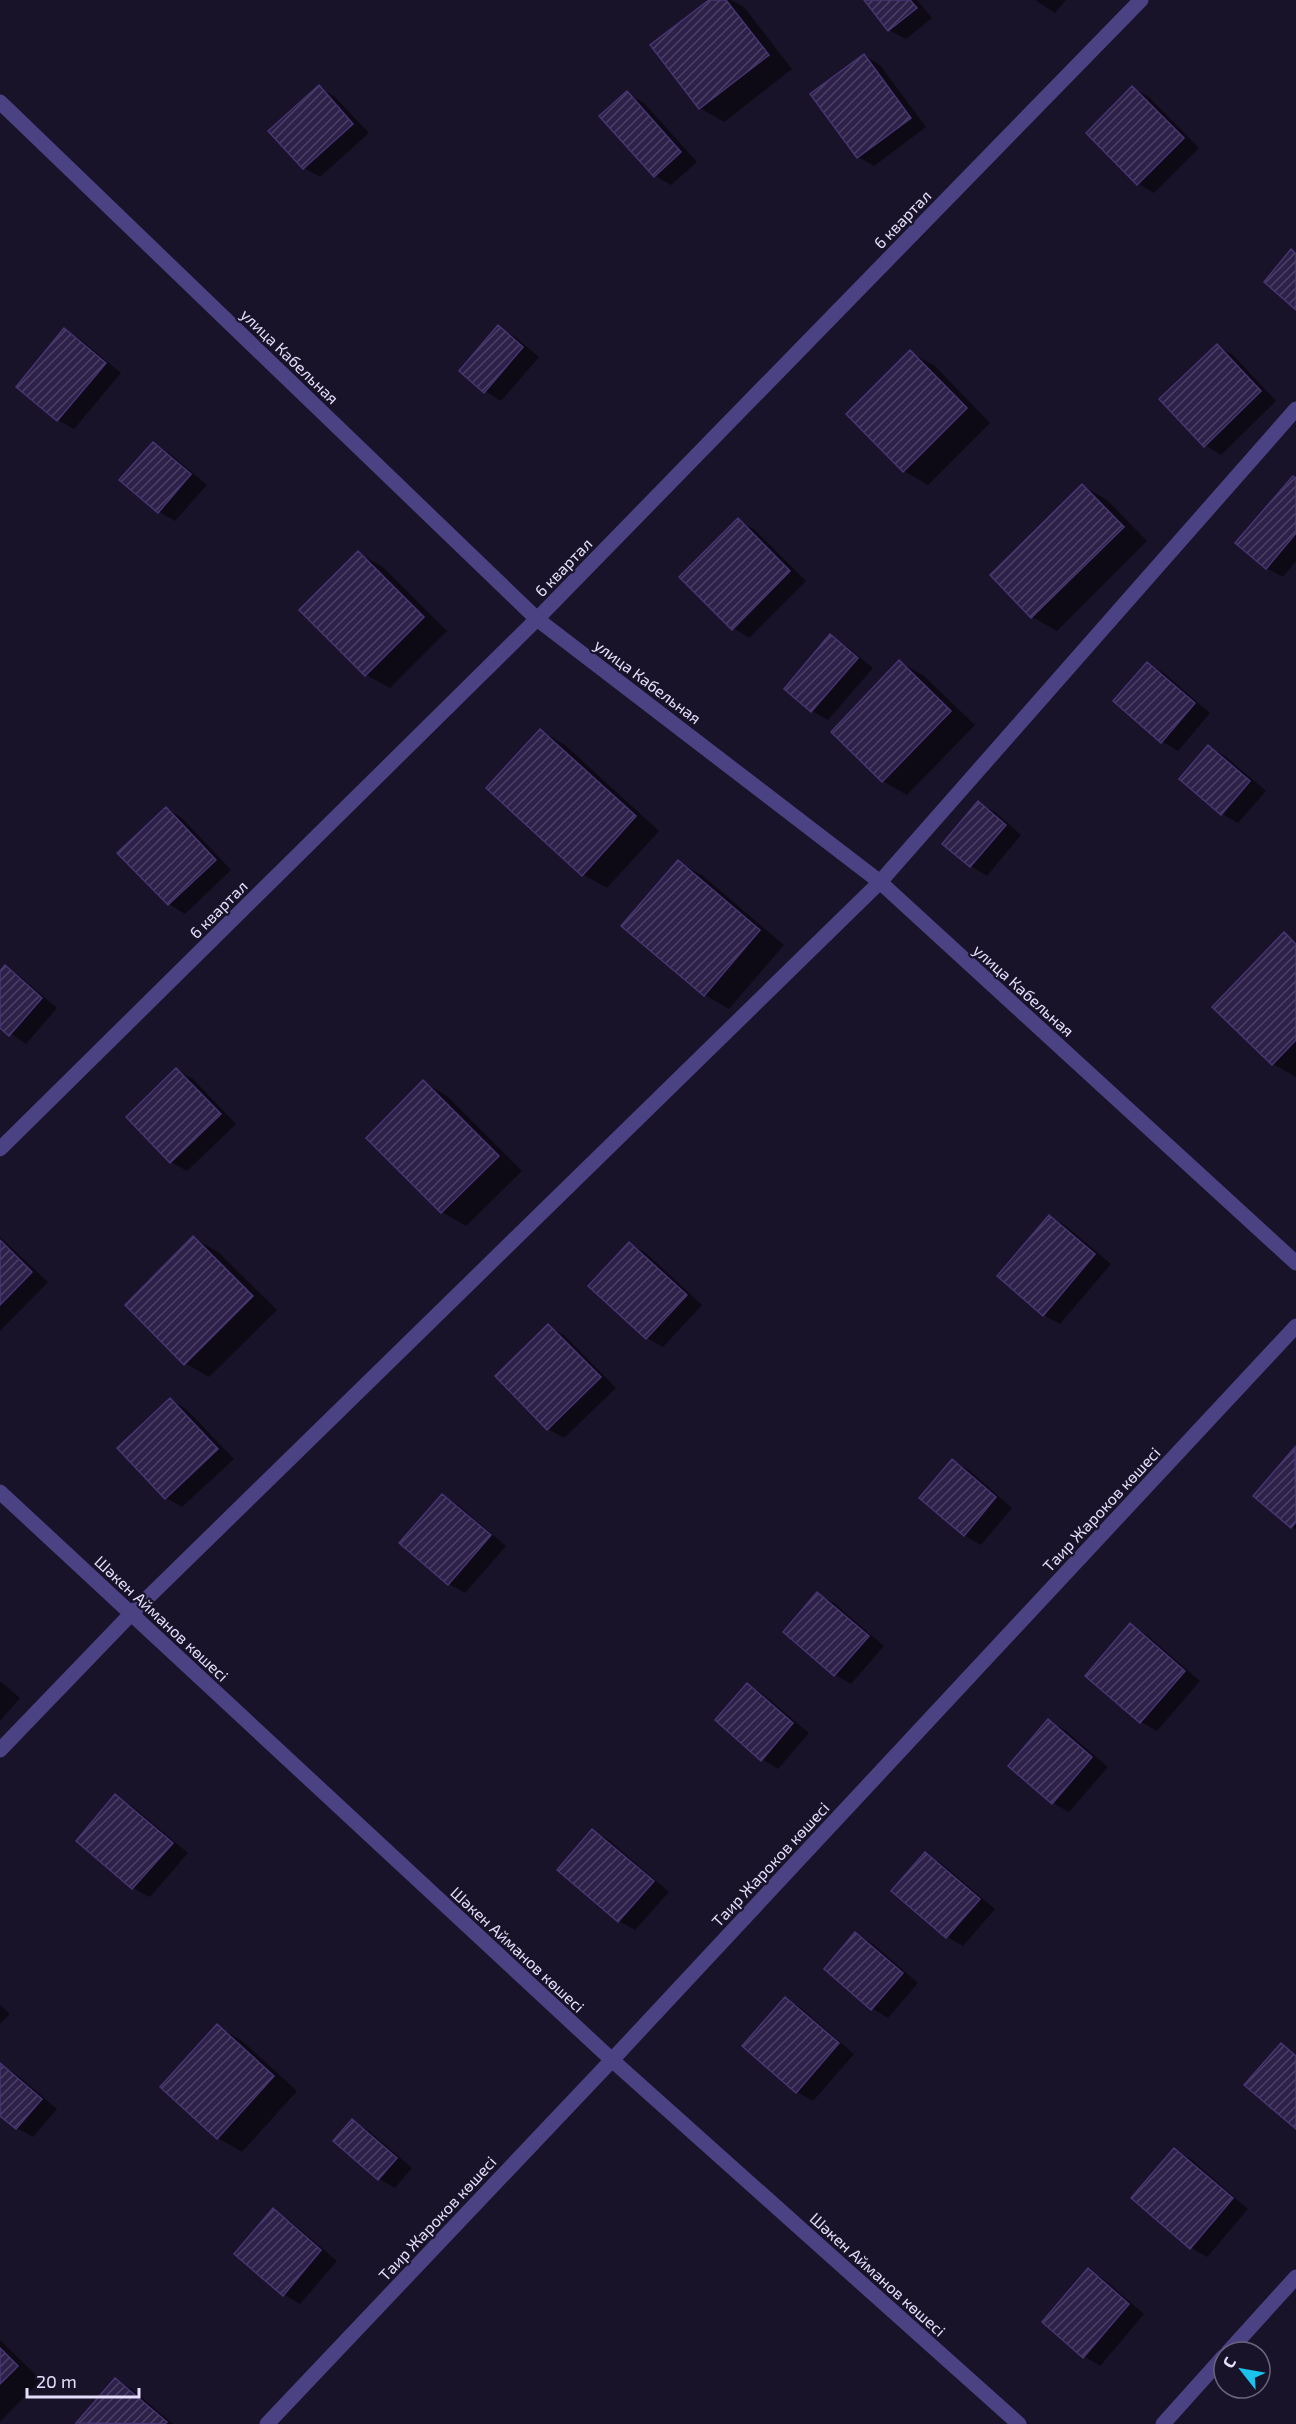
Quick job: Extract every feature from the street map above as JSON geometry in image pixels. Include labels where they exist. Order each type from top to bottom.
[{"type":"street","name":"6 квартал","points":[[0,1149],[537,619],[1141,0]]},
{"type":"street","name":"улица Кабельная","points":[[0,102],[537,619],[880,882],[1296,1263]]},
{"type":"street","points":[[0,1750],[131,1614],[880,882],[1296,409]]},
{"type":"street","name":"Таир Жароков көшесі","points":[[267,2424],[612,2060],[1296,1326]]},
{"type":"street","name":"Шәкен Айманов көшесі","points":[[0,1492],[612,2060],[1019,2424]]},
{"type":"street","points":[[1239,2340],[1296,2277]]},
{"type":"street","points":[[1163,2424],[1212,2369]]},
{"type":"building","points":[[709,0],[726,0],[769,55],[699,109],[650,45]]},
{"type":"building","points":[[864,0],[910,0],[917,8],[888,31]]},
{"type":"building","points":[[864,54],[911,118],[857,158],[810,94]]},
{"type":"building","points":[[319,85],[353,124],[303,169],[268,131]]},
{"type":"building","points":[[1132,86],[1184,138],[1137,185],[1086,133]]},
{"type":"building","points":[[627,91],[681,152],[654,177],[599,116]]},
{"type":"building","points":[[1291,249],[1296,254],[1296,310],[1264,282]]},
{"type":"building","points":[[498,325],[523,347],[484,393],[459,371]]},
{"type":"building","points":[[64,328],[106,363],[57,421],[16,387]]},
{"type":"building","points":[[1217,344],[1261,391],[1204,447],[1159,399]]},
{"type":"building","points":[[910,350],[967,408],[903,472],[846,414]]},
{"type":"building","points":[[153,442],[191,474],[158,513],[119,480]]},
{"type":"building","points":[[1293,476],[1296,478],[1296,533],[1266,569],[1235,543]]},
{"type":"building","points":[[1082,484],[1124,527],[1031,618],[990,575]]},
{"type":"building","points":[[738,518],[790,571],[732,630],[679,577]]},
{"type":"building","points":[[358,551],[424,617],[365,676],[299,610]]},
{"type":"building","points":[[830,634],[858,658],[811,712],[784,689]]},
{"type":"building","points":[[899,660],[951,711],[882,782],[831,732]]},
{"type":"building","points":[[1147,662],[1195,703],[1161,743],[1113,701]]},
{"type":"building","points":[[540,729],[636,816],[582,876],[486,788]]},
{"type":"building","points":[[1208,745],[1250,781],[1221,815],[1179,779]]},
{"type":"building","points":[[978,801],[1006,825],[970,867],[942,844]]},
{"type":"building","points":[[166,807],[216,860],[168,905],[117,853]]},
{"type":"building","points":[[678,860],[760,930],[704,996],[621,926]]},
{"type":"building","points":[[1284,932],[1296,944],[1296,1040],[1272,1065],[1212,1007]]},
{"type":"building","points":[[5,965],[42,998],[9,1036],[0,1028],[0,971]]},
{"type":"building","points":[[176,1068],[221,1114],[170,1163],[126,1117]]},
{"type":"building","points":[[423,1080],[499,1156],[441,1213],[366,1138]]},
{"type":"building","points":[[1049,1215],[1095,1254],[1043,1316],[997,1276]]},
{"type":"building","points":[[193,1236],[253,1296],[184,1365],[125,1305]]},
{"type":"building","points":[[0,1240],[32,1272],[0,1305]]},
{"type":"building","points":[[629,1242],[687,1295],[646,1339],[588,1286]]},
{"type":"building","points":[[548,1324],[601,1377],[547,1430],[495,1376]]},
{"type":"building","points":[[170,1398],[218,1449],[165,1499],[117,1448]]},
{"type":"building","points":[[1295,1447],[1296,1522],[1291,1528],[1253,1496]]},
{"type":"building","points":[[952,1459],[996,1497],[964,1536],[919,1498]]},
{"type":"building","points":[[442,1494],[491,1535],[448,1585],[399,1543]]},
{"type":"building","points":[[817,1592],[869,1636],[834,1676],[783,1632]]},
{"type":"building","points":[[1130,1623],[1185,1671],[1140,1723],[1085,1676]]},
{"type":"building","points":[[747,1683],[793,1723],[761,1761],[715,1720]]},
{"type":"building","points":[[1048,1719],[1092,1757],[1052,1804],[1008,1766]]},
{"type":"building","points":[[115,1794],[173,1843],[132,1889],[76,1841]]},
{"type":"building","points":[[592,1829],[654,1881],[618,1922],[557,1870]]},
{"type":"building","points":[[925,1852],[980,1899],[946,1938],[891,1891]]},
{"type":"building","points":[[855,1932],[903,1973],[871,2010],[824,1969]]},
{"type":"building","points":[[785,1997],[839,2043],[796,2093],[742,2046]]},
{"type":"building","points":[[217,2024],[274,2076],[217,2139],[160,2087]]},
{"type":"building","points":[[1281,2043],[1296,2056],[1296,2129],[1244,2085]]},
{"type":"building","points":[[0,2063],[42,2099],[16,2129],[0,2116]]},
{"type":"building","points":[[352,2119],[397,2158],[378,2180],[333,2141]]},
{"type":"building","points":[[1174,2148],[1233,2198],[1190,2249],[1131,2198]]},
{"type":"building","points":[[273,2208],[321,2250],[283,2296],[234,2254]]},
{"type":"building","points":[[1088,2268],[1129,2304],[1083,2358],[1042,2322]]},
{"type":"building","points":[[0,2348],[18,2366],[0,2384]]},
{"type":"building","points":[[115,2378],[167,2422],[165,2424],[76,2423]]}]
